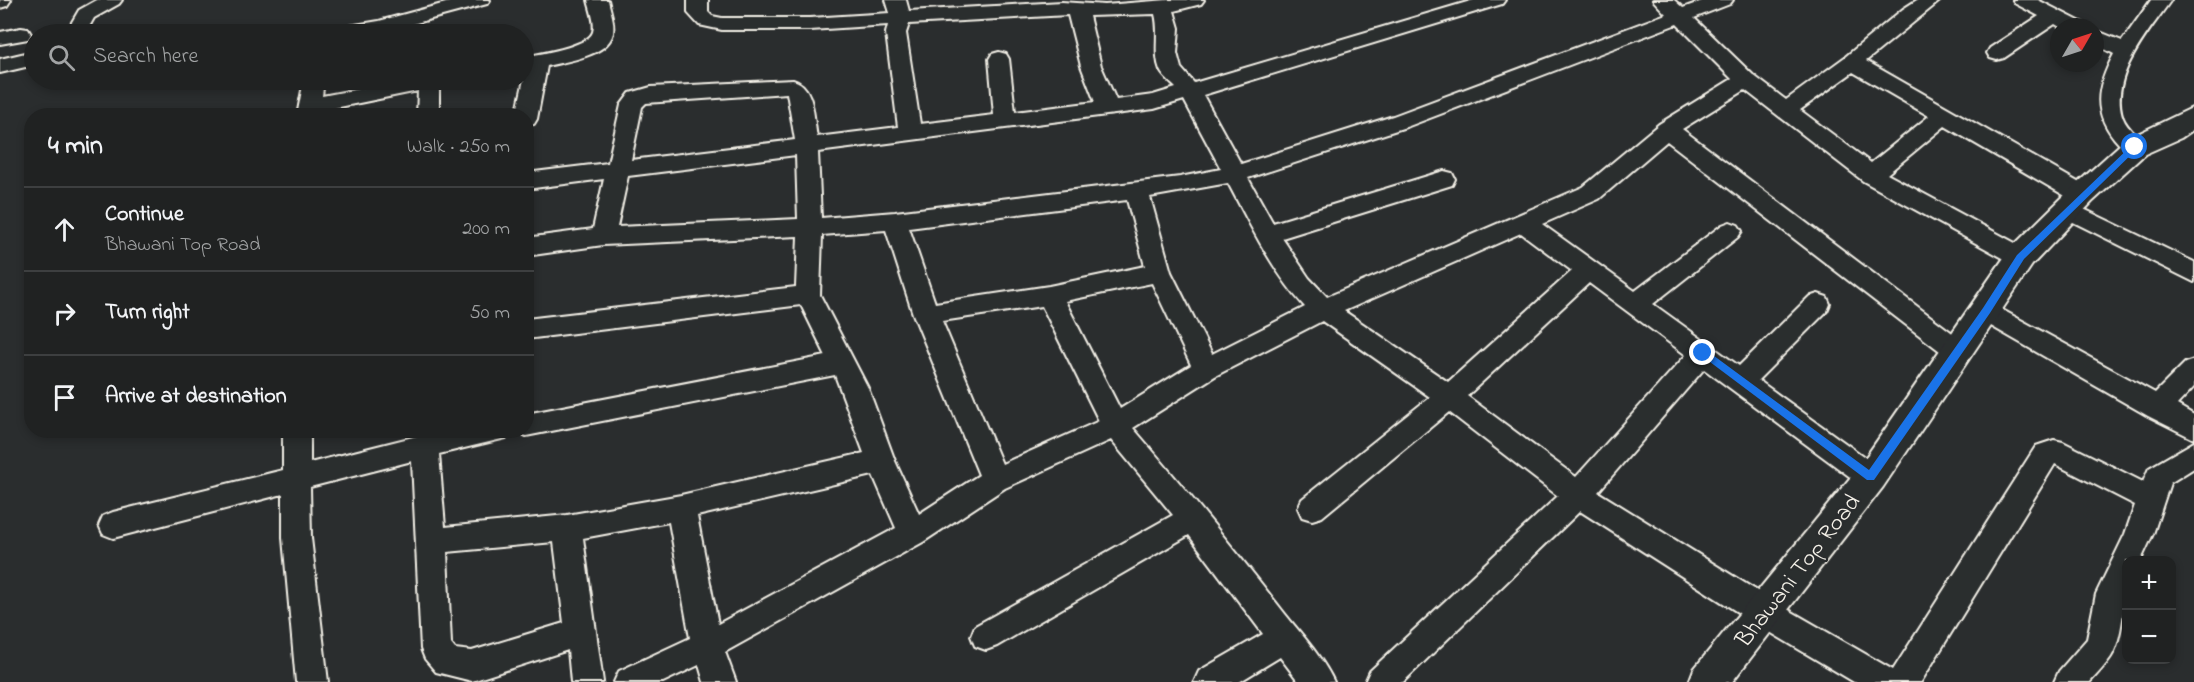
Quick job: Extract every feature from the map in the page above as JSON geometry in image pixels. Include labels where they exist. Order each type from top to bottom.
[{"type":"street","points":[[80,24],[86,14],[112,0]]},
{"type":"street","points":[[370,24],[422,8],[480,0]]},
{"type":"street","points":[[534,61],[588,47],[601,38],[603,28],[598,0]]},
{"type":"street","points":[[698,0],[698,13],[706,21],[722,24],[810,24],[898,9],[991,6],[1077,9],[1102,5],[1163,7],[1194,0]]},
{"type":"street","points":[[784,0],[784,23]]},
{"type":"street","points":[[534,180],[1154,102],[1455,6],[1495,0]]},
{"type":"street","points":[[1663,0],[1746,80],[1871,175],[2020,257]]},
{"type":"street","points":[[534,246],[603,236],[895,221],[1180,185],[1235,174],[1401,121],[1681,18],[1723,0]]},
{"type":"street","points":[[1785,111],[1852,62],[1910,13],[1931,0]]},
{"type":"street","points":[[2024,0],[2057,18]]},
{"type":"street","points":[[2135,147],[2113,120],[2109,107],[2110,92],[2125,51],[2162,0]]},
{"type":"street","points":[[1163,7],[1169,28],[1167,53],[1171,70],[1190,91],[1267,234],[1300,285],[1323,309],[1449,397],[1578,495],[1764,612],[1883,682]]},
{"type":"street","points":[[898,9],[896,33],[910,134]]},
{"type":"street","points":[[1077,9],[1091,66],[1108,107]]},
{"type":"street","points":[[1997,53],[2053,16]]},
{"type":"street","points":[[0,38],[21,34]]},
{"type":"street","points":[[2104,40],[2125,51]]},
{"type":"street","points":[[999,59],[1005,121]]},
{"type":"street","points":[[0,66],[24,60]]},
{"type":"street","points":[[1852,62],[1943,116],[2075,203],[2194,273]]},
{"type":"street","points":[[630,682],[707,646],[913,533],[995,480],[1115,426],[1206,369],[1323,309],[1591,193],[1667,129],[1746,80]]},
{"type":"street","points":[[603,236],[632,105],[639,98],[651,94],[792,87],[798,91],[807,146],[810,227],[808,295],[855,388],[881,461],[913,533]]},
{"type":"street","points":[[309,108],[312,90]]},
{"type":"street","points":[[321,108],[398,90]]},
{"type":"street","points":[[430,108],[434,90]]},
{"type":"street","points":[[527,108],[529,90]]},
{"type":"street","points":[[1871,175],[1943,116]]},
{"type":"street","name":"Bhawani Top Road","points":[[1708,682],[1870,477],[1986,311],[2020,257],[2135,147],[2171,131],[2194,116]]},
{"type":"street","points":[[1667,129],[1958,351]]},
{"type":"street","points":[[1267,234],[1444,179]]},
{"type":"street","points":[[1136,189],[1159,272],[1206,369]]},
{"type":"street","points":[[895,221],[926,314],[995,480]]},
{"type":"street","points":[[1524,223],[1870,477]]},
{"type":"street","points":[[1636,303],[1730,231]]},
{"type":"street","points":[[1312,508],[1449,397],[1589,269]]},
{"type":"street","points":[[926,314],[1049,295],[1159,272]]},
{"type":"street","points":[[534,328],[808,295]]},
{"type":"street","points":[[1049,295],[1115,426],[1193,518],[1318,682]]},
{"type":"street","points":[[1741,381],[1818,304]]},
{"type":"street","points":[[1986,311],[2194,429]]},
{"type":"street","points":[[1381,682],[1578,495],[1703,353]]},
{"type":"street","points":[[534,422],[843,363]]},
{"type":"street","points":[[2157,408],[2194,370]]},
{"type":"street","points":[[296,438],[297,538],[312,682]]},
{"type":"street","points":[[113,525],[442,439],[432,541],[436,649],[447,662],[472,666],[580,632]]},
{"type":"street","points":[[1903,682],[2046,454],[2063,454],[2149,499]]},
{"type":"street","points":[[2129,556],[2159,476],[2194,454]]},
{"type":"street","points":[[432,541],[567,528],[681,507],[881,461]]},
{"type":"street","points":[[681,507],[707,646],[720,682]]},
{"type":"street","points":[[986,636],[1193,518]]},
{"type":"street","points":[[567,528],[586,682]]},
{"type":"street","points":[[2070,682],[2101,646],[2111,594],[2122,571]]},
{"type":"street","points":[[1210,682],[1285,637]]},
{"type":"route","points":[[1703,353],[1870,477],[1986,311],[2020,257],[2082,195],[2135,147]]}]
